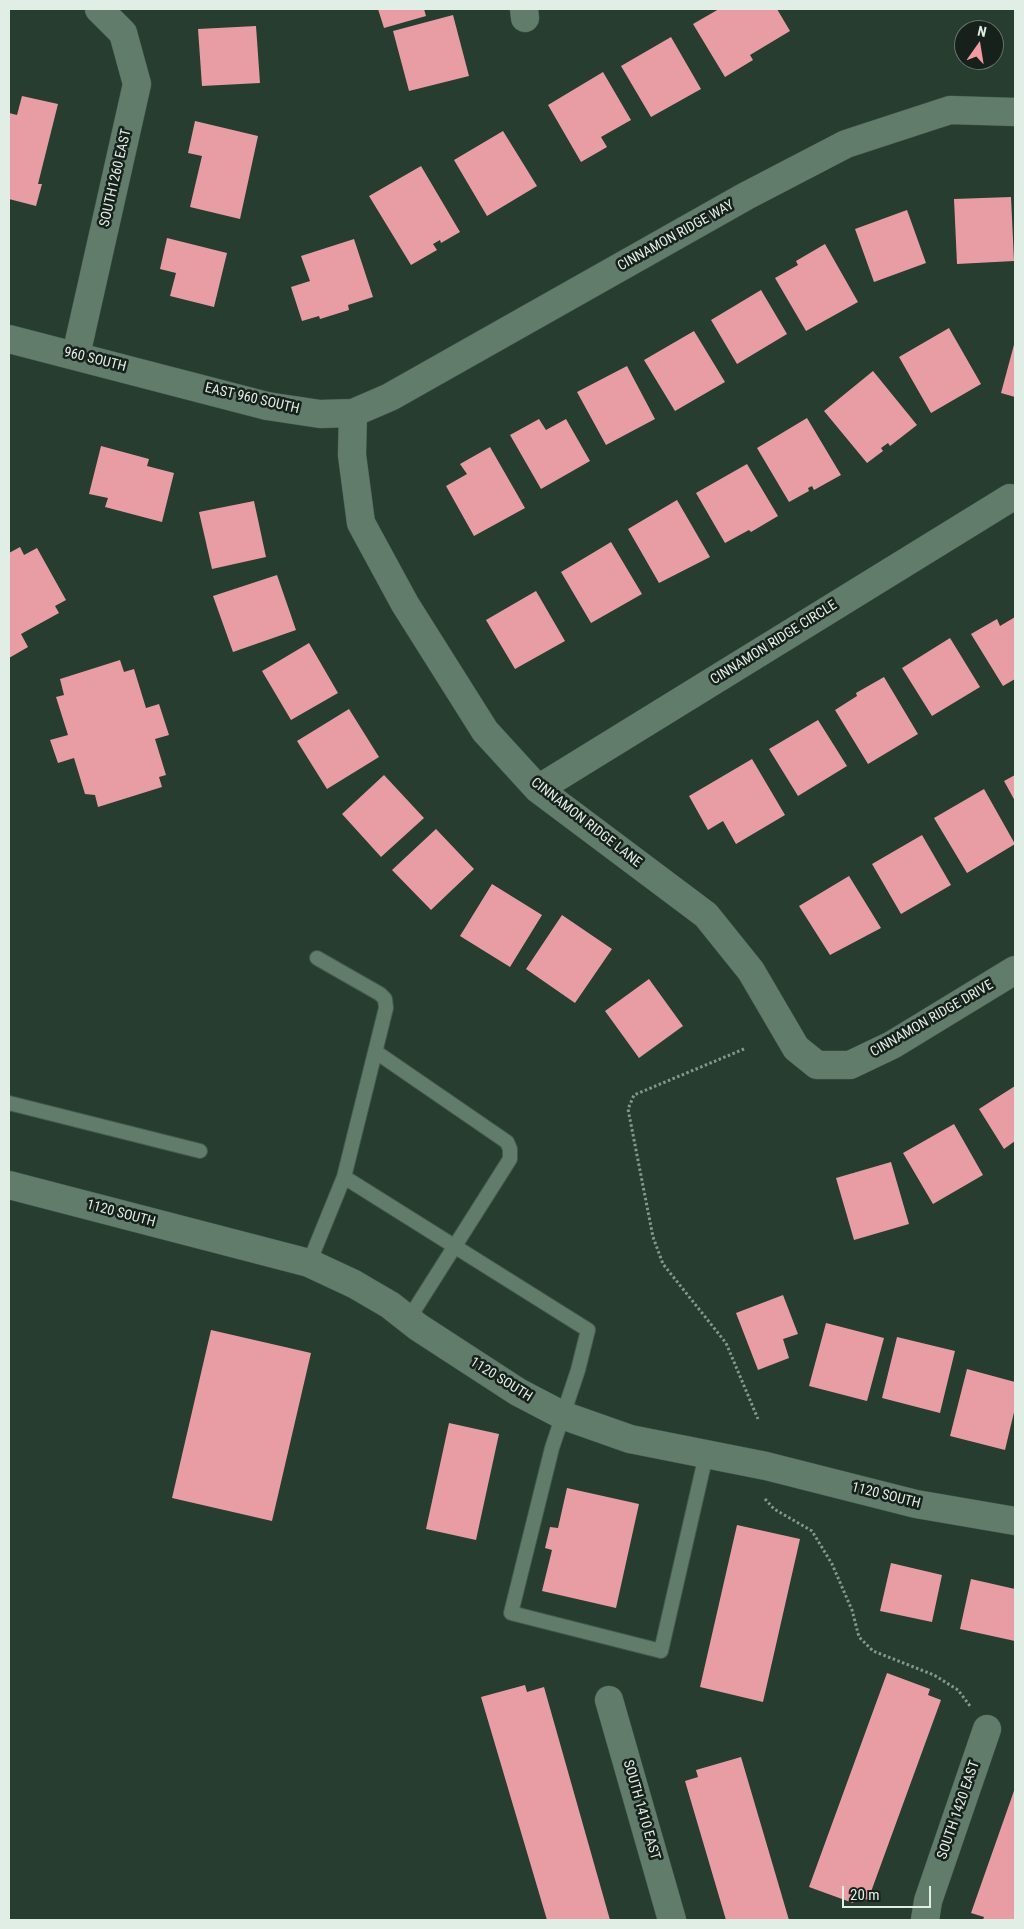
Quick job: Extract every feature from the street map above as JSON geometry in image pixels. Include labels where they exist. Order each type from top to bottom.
[{"type":"street","name":"SOUTH1260 EAST","points":[[76,355],[137,84],[123,33],[100,9]]},
{"type":"street","name":"CINNAMON RIDGE WAY","points":[[353,413],[390,397],[746,196],[846,144],[950,110],[1015,112]]},
{"type":"street","name":"960 SOUTH","points":[[9,339],[181,382]]},
{"type":"street","name":"EAST 960 SOUTH","points":[[181,382],[267,406],[320,414],[353,413]]},
{"type":"street","name":"CINNAMON RIDGE LANE","points":[[353,413],[352,455],[361,523],[405,604],[485,731],[538,789],[706,915],[751,971],[796,1048],[817,1065]]},
{"type":"street","name":"CINNAMON RIDGE CIRCLE","points":[[538,789],[1010,498]]},
{"type":"street","name":"CINNAMON RIDGE DRIVE","points":[[817,1065],[850,1064],[892,1045],[1015,970]]},
{"type":"street","name":"1120 SOUTH","points":[[9,1185],[309,1263],[354,1284],[390,1304],[408,1320],[518,1392],[562,1415],[630,1439],[766,1466],[916,1504],[1015,1520]]},
{"type":"street","name":"SOUTH 1410 EAST","points":[[609,1700],[672,1920]]},
{"type":"street","name":"SOUTH 1420 EAST","points":[[925,1920],[928,1901],[981,1720]]},
{"type":"lane","points":[[309,1263],[344,1177],[386,1008],[385,999],[380,994],[317,958]]},
{"type":"lane","points":[[376,1052],[507,1142],[510,1149],[510,1158],[408,1320]]},
{"type":"lane","points":[[9,1103],[200,1151]]},
{"type":"lane","points":[[344,1177],[588,1330],[578,1370],[562,1415],[532,1521],[511,1613],[661,1651],[706,1455]]},
{"type":"path","points":[[744,1049],[634,1095],[628,1109],[653,1237],[664,1264],[726,1343],[758,1420]]},
{"type":"path","points":[[765,1500],[774,1509],[812,1531],[832,1564],[852,1610],[859,1637],[874,1651],[934,1674],[958,1690],[981,1720]]},
{"type":"building","points":[[378,9],[424,9],[426,16],[384,28]]},
{"type":"building","points":[[719,9],[777,9],[790,31],[750,55],[753,60],[725,77],[693,24]]},
{"type":"building","points":[[453,15],[469,76],[409,91],[393,31]]},
{"type":"building","points":[[256,26],[260,83],[202,86],[198,29]]},
{"type":"building","points":[[671,37],[701,89],[651,117],[621,66]]},
{"type":"building","points":[[603,72],[631,120],[601,137],[607,147],[581,162],[548,105]]},
{"type":"building","points":[[22,96],[58,104],[38,184],[42,184],[36,206],[9,199],[9,113],[17,115]]},
{"type":"building","points":[[195,121],[258,136],[240,219],[190,207],[202,156],[188,153]]},
{"type":"building","points":[[503,131],[537,186],[487,216],[454,160]]},
{"type":"building","points":[[421,166],[460,232],[441,243],[440,240],[433,244],[437,250],[411,265],[369,196]]},
{"type":"building","points":[[1011,197],[1014,261],[957,264],[954,199]]},
{"type":"building","points":[[907,210],[926,263],[874,282],[855,229]]},
{"type":"building","points":[[167,238],[227,253],[214,307],[170,296],[176,273],[160,269]]},
{"type":"building","points":[[354,239],[373,297],[348,305],[349,310],[320,319],[319,316],[302,321],[291,287],[310,281],[301,256]]},
{"type":"building","points":[[825,244],[858,302],[806,331],[775,278],[798,265],[796,261]]},
{"type":"building","points":[[761,290],[787,334],[737,364],[711,320]]},
{"type":"building","points":[[949,328],[981,384],[931,413],[899,357]]},
{"type":"building","points":[[694,331],[725,382],[675,411],[644,360]]},
{"type":"building","points":[[1015,341],[1015,397],[1001,393]]},
{"type":"building","points":[[627,366],[655,419],[606,445],[577,392]]},
{"type":"building","points":[[873,371],[917,425],[890,446],[888,443],[881,448],[883,451],[867,463],[824,411]]},
{"type":"building","points":[[807,418],[841,475],[814,490],[812,486],[808,488],[809,491],[789,502],[757,448]]},
{"type":"building","points":[[539,419],[546,430],[566,419],[590,461],[541,489],[510,435]]},
{"type":"building","points":[[101,446],[149,459],[147,466],[174,473],[162,522],[105,507],[108,498],[89,494]]},
{"type":"building","points":[[490,447],[525,508],[474,536],[446,486],[467,474],[460,464]]},
{"type":"building","points":[[747,464],[778,516],[751,532],[749,530],[725,543],[696,493]]},
{"type":"building","points":[[677,500],[710,557],[659,583],[628,529]]},
{"type":"building","points":[[254,501],[266,557],[212,569],[199,512]]},
{"type":"building","points":[[611,542],[642,594],[591,623],[561,572]]},
{"type":"building","points":[[20,547],[24,555],[37,548],[66,600],[55,606],[59,613],[21,634],[28,647],[9,658],[9,553]]},
{"type":"building","points":[[277,575],[296,630],[233,652],[213,596]]},
{"type":"building","points":[[536,591],[565,641],[515,669],[486,620]]},
{"type":"building","points":[[1015,617],[1015,679],[1003,686],[971,634],[997,619],[1000,626]]},
{"type":"building","points":[[950,638],[980,687],[932,716],[902,668]]},
{"type":"building","points":[[309,643],[338,693],[291,720],[262,671]]},
{"type":"building","points":[[120,660],[124,672],[134,669],[146,708],[159,704],[169,735],[155,739],[166,775],[159,777],[162,787],[98,807],[95,795],[85,794],[74,758],[58,763],[50,740],[68,735],[56,697],[64,695],[60,679]]},
{"type":"building","points":[[884,677],[918,734],[868,764],[835,710],[857,696],[856,693]]},
{"type":"building","points":[[349,709],[379,757],[327,789],[297,741]]},
{"type":"building","points":[[818,720],[847,766],[798,796],[769,749]]},
{"type":"building","points":[[752,759],[785,815],[736,844],[723,821],[708,830],[689,796]]},
{"type":"building","points":[[384,775],[424,818],[381,857],[342,814]]},
{"type":"building","points":[[1015,775],[1015,801],[1004,781]]},
{"type":"building","points":[[984,789],[1015,844],[967,873],[934,818]]},
{"type":"building","points":[[436,829],[474,869],[431,910],[392,870]]},
{"type":"building","points":[[922,835],[951,885],[901,914],[872,864]]},
{"type":"building","points":[[849,876],[881,928],[830,955],[799,906]]},
{"type":"building","points":[[492,884],[542,915],[510,967],[460,936]]},
{"type":"building","points":[[562,915],[612,949],[575,1003],[526,969]]},
{"type":"building","points":[[649,979],[683,1026],[639,1058],[605,1011]]},
{"type":"building","points":[[1015,1086],[1015,1141],[1004,1149],[979,1109]]},
{"type":"building","points":[[954,1124],[983,1175],[933,1204],[903,1153]]},
{"type":"building","points":[[891,1162],[909,1224],[854,1240],[836,1178]]},
{"type":"building","points":[[783,1295],[798,1334],[783,1339],[789,1358],[758,1370],[736,1313]]},
{"type":"building","points":[[826,1323],[884,1338],[867,1401],[809,1386]]},
{"type":"building","points":[[211,1330],[311,1353],[272,1521],[172,1498]]},
{"type":"building","points":[[897,1337],[955,1351],[940,1413],[882,1398]]},
{"type":"building","points":[[967,1369],[1015,1382],[1015,1408],[1005,1450],[950,1436]]},
{"type":"building","points":[[449,1423],[499,1434],[476,1540],[426,1529]]},
{"type":"building","points":[[567,1488],[639,1504],[616,1608],[542,1591],[552,1550],[545,1548],[550,1527],[558,1528]]},
{"type":"building","points":[[737,1525],[800,1539],[763,1702],[700,1687]]},
{"type":"building","points":[[891,1563],[942,1575],[932,1622],[880,1611]]},
{"type":"building","points":[[971,1579],[1015,1589],[1015,1641],[960,1629]]},
{"type":"building","points":[[887,1673],[930,1689],[928,1695],[941,1700],[868,1900],[856,1896],[853,1903],[809,1887]]},
{"type":"building","points":[[525,1685],[527,1692],[544,1687],[610,1920],[547,1920],[481,1697]]},
{"type":"building","points":[[741,1757],[789,1920],[726,1920],[685,1781],[698,1777],[696,1770]]},
{"type":"building","points":[[1015,1788],[1015,1920],[983,1920],[984,1917],[971,1913]]}]
